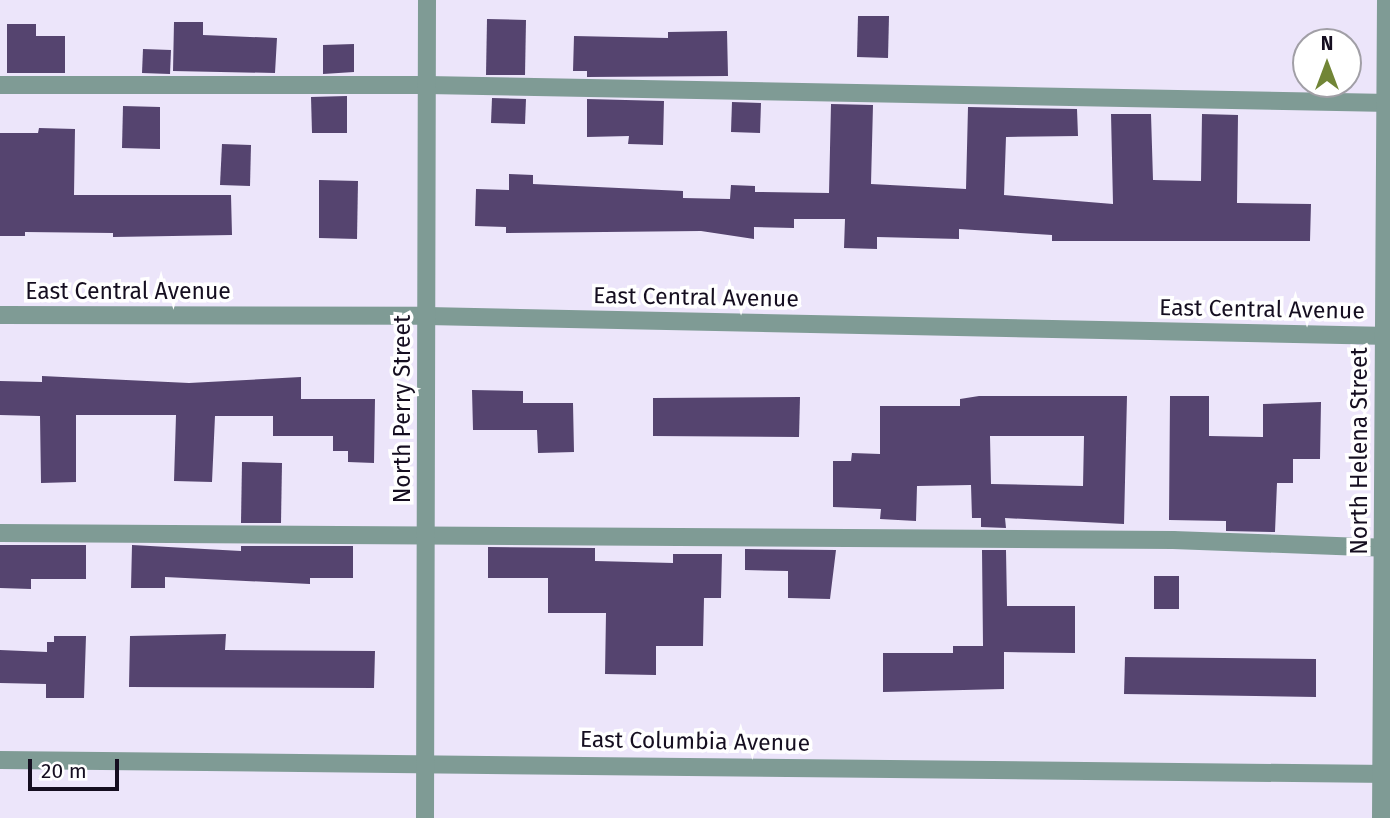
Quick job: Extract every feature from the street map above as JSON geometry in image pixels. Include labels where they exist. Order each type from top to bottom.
[{"type":"street","name":"North Perry Street","points":[[425,818],[427,0]]},
{"type":"street","name":"North Helena Street","points":[[1381,818],[1386,774],[1387,0]]},
{"type":"street","points":[[0,85],[427,85],[1388,103]]},
{"type":"street","name":"East Central Avenue","points":[[0,315],[427,316],[1387,336]]},
{"type":"street","points":[[0,533],[426,533],[1173,540],[1387,548]]},
{"type":"street","name":"East Columbia Avenue","points":[[0,760],[425,762],[1386,774]]},
{"type":"building","points":[[858,16],[889,16],[888,58],[857,57]]},
{"type":"building","points":[[487,19],[526,20],[525,75],[486,75]]},
{"type":"building","points":[[174,22],[203,22],[203,35],[277,38],[275,73],[173,71]]},
{"type":"building","points":[[7,24],[36,24],[36,36],[65,36],[65,73],[7,73]]},
{"type":"building","points":[[727,31],[728,76],[587,77],[587,71],[573,71],[574,36],[668,38],[668,32]]},
{"type":"building","points":[[354,44],[354,72],[323,74],[323,45]]},
{"type":"building","points":[[143,49],[171,50],[170,74],[142,73]]},
{"type":"building","points":[[347,96],[347,133],[312,133],[311,97]]},
{"type":"building","points":[[492,98],[526,99],[525,124],[491,123]]},
{"type":"building","points":[[587,99],[664,101],[663,145],[628,144],[629,136],[587,137]]},
{"type":"building","points":[[732,102],[761,103],[760,133],[731,132]]},
{"type":"building","points":[[831,104],[873,105],[871,184],[966,189],[968,107],[1077,109],[1078,136],[1006,137],[1004,195],[1113,204],[1111,114],[1151,114],[1153,180],[1201,181],[1202,114],[1238,115],[1237,203],[1311,204],[1310,241],[1052,241],[1052,235],[959,229],[959,239],[877,237],[877,249],[844,248],[845,219],[794,219],[794,228],[754,227],[754,239],[701,231],[506,233],[506,227],[475,226],[476,189],[509,190],[509,174],[533,175],[533,184],[683,191],[683,198],[730,199],[731,185],[755,186],[755,192],[829,193]]},
{"type":"building","points":[[123,106],[160,107],[160,149],[122,148]]},
{"type":"building","points":[[39,128],[75,129],[74,195],[231,195],[232,235],[113,237],[113,233],[25,232],[25,236],[0,236],[0,133],[38,133]]},
{"type":"building","points":[[222,144],[251,145],[250,186],[220,185]]},
{"type":"building","points":[[319,180],[358,181],[357,239],[319,238]]},
{"type":"building","points":[[42,376],[189,383],[301,377],[301,399],[375,399],[374,463],[348,462],[348,451],[333,451],[333,436],[273,436],[273,416],[215,416],[212,482],[174,481],[176,415],[76,415],[76,482],[41,483],[40,416],[0,415],[0,381],[42,382]]},
{"type":"building","points":[[472,390],[523,391],[523,403],[573,403],[574,452],[538,453],[537,430],[473,430]]},
{"type":"building","points":[[979,396],[1127,396],[1124,524],[1005,518],[1006,528],[981,527],[981,518],[972,518],[971,485],[917,486],[916,521],[880,519],[881,509],[833,507],[833,461],[851,461],[852,453],[880,454],[880,406],[960,406],[960,399]],"holes":[[[990,436],[1084,436],[1083,486],[991,484]]]},
{"type":"building","points":[[1170,396],[1209,396],[1209,436],[1263,437],[1263,404],[1321,402],[1320,459],[1293,459],[1293,483],[1277,483],[1275,532],[1226,531],[1226,521],[1169,520]]},
{"type":"building","points":[[800,397],[799,437],[653,436],[653,398]]},
{"type":"building","points":[[242,462],[282,463],[281,523],[241,523]]},
{"type":"building","points":[[0,545],[86,545],[86,579],[31,579],[31,589],[0,588]]},
{"type":"building","points":[[132,545],[241,551],[241,546],[353,546],[353,578],[310,578],[310,584],[165,577],[165,588],[131,588]]},
{"type":"building","points":[[488,547],[595,548],[595,561],[673,563],[673,554],[722,554],[721,598],[704,598],[703,646],[656,646],[656,675],[605,674],[606,613],[548,613],[548,578],[488,578]]},
{"type":"building","points":[[745,549],[836,550],[830,599],[788,598],[788,571],[745,570]]},
{"type":"building","points":[[982,550],[1006,550],[1007,606],[1075,606],[1075,653],[1004,652],[1004,689],[883,692],[883,653],[953,653],[953,646],[983,646]]},
{"type":"building","points":[[1154,576],[1179,576],[1179,609],[1154,609]]},
{"type":"building","points":[[226,634],[225,650],[375,651],[374,688],[129,687],[130,636]]},
{"type":"building","points":[[54,636],[86,636],[84,698],[46,698],[46,684],[0,683],[0,650],[47,652],[47,642],[54,642]]},
{"type":"building","points":[[1125,657],[1316,659],[1316,697],[1124,694]]}]
